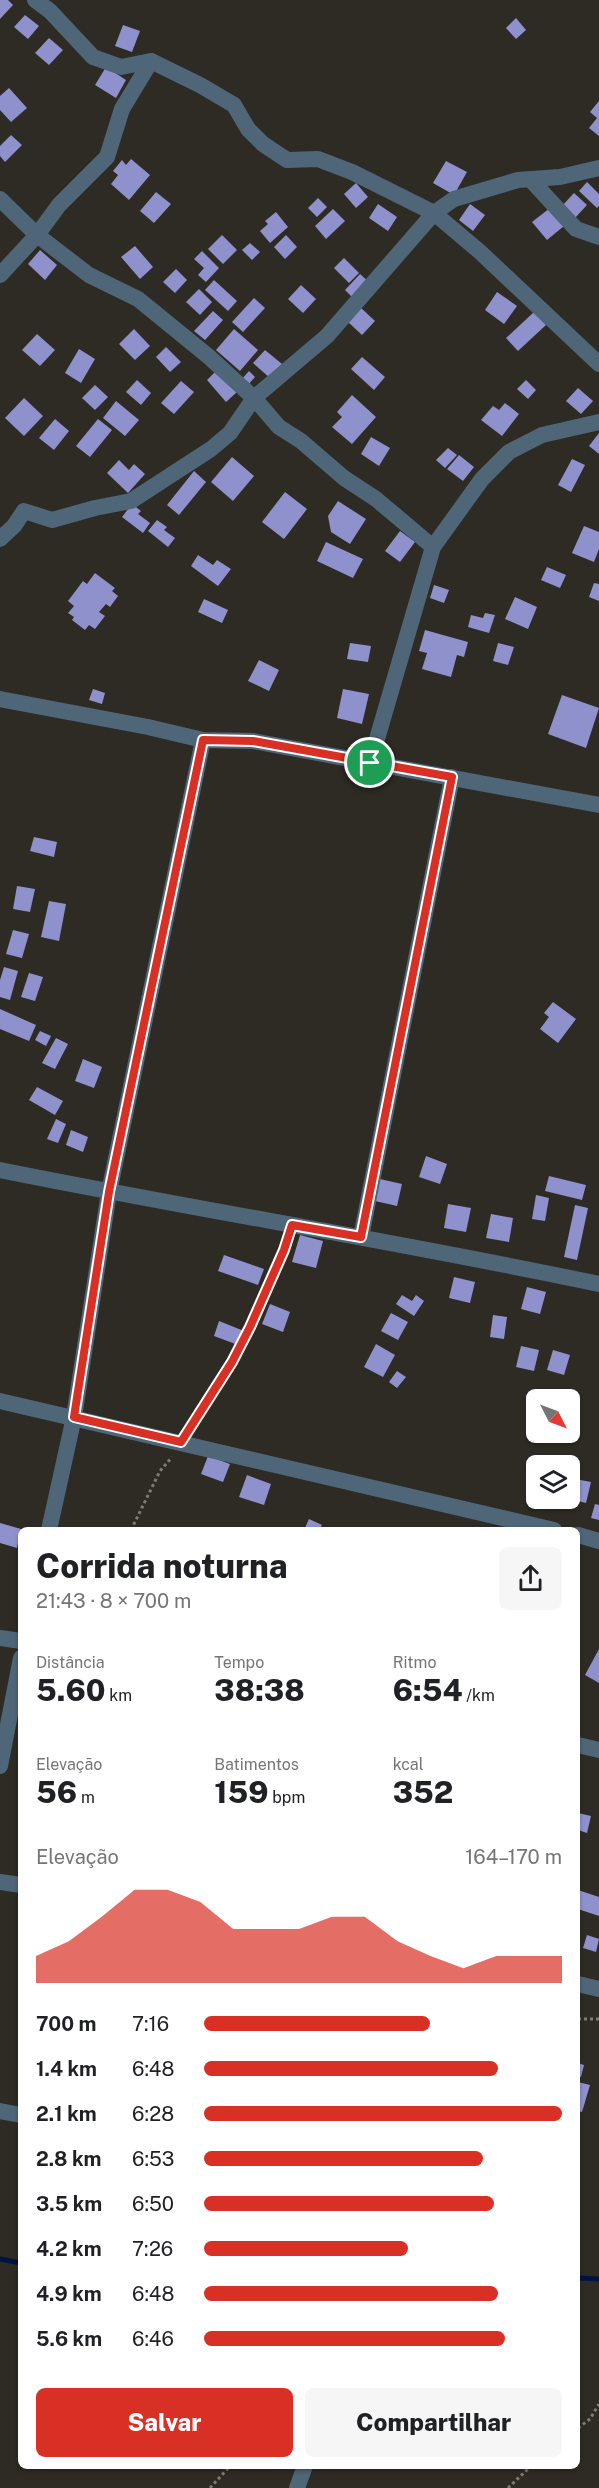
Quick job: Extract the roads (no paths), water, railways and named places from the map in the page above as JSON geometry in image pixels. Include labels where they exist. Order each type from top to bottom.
[{"type":"street","points":[[35,0],[50,11],[93,57],[121,67],[151,62],[200,85],[234,105],[256,136],[287,160],[318,159],[352,172],[434,213],[479,250],[599,364]]},
{"type":"street","points":[[0,275],[37,235],[59,205],[107,157],[122,109],[151,62]]},
{"type":"street","points":[[0,539],[14,526],[24,511],[52,520],[132,501],[212,449],[230,433],[254,398],[327,336],[434,213],[454,199],[518,180],[560,177],[599,168]]},
{"type":"street","points":[[531,180],[576,229],[599,237]]},
{"type":"street","points":[[0,199],[37,235],[89,275],[138,298],[254,398],[279,427],[301,441],[344,478],[376,499],[433,548]]},
{"type":"street","points":[[370,763],[433,548],[482,479],[509,452],[542,435],[599,422]]},
{"type":"street","points":[[0,699],[148,727],[203,740],[253,741],[599,805]]},
{"type":"street","points":[[50,1527],[74,1417],[109,1192],[203,740]]},
{"type":"street","points":[[361,1237],[452,777]]},
{"type":"street","points":[[0,1170],[599,1284]]},
{"type":"street","points":[[0,1401],[541,1527]]},
{"type":"street","points":[[580,1536],[599,1540]]},
{"type":"street","points":[[0,1638],[18,1641]]},
{"type":"street","points":[[0,1766],[18,1673]]},
{"type":"street","points":[[580,1745],[599,1750]]},
{"type":"street","points":[[0,1882],[18,1885]]},
{"type":"street","points":[[580,1984],[599,1989]]},
{"type":"street","points":[[0,2111],[18,2114]]},
{"type":"street","points":[[297,2488],[304,2469]]},
{"type":"waterway","points":[[0,2259],[18,2262]]},
{"type":"waterway","points":[[580,2278],[599,2279]]}]
